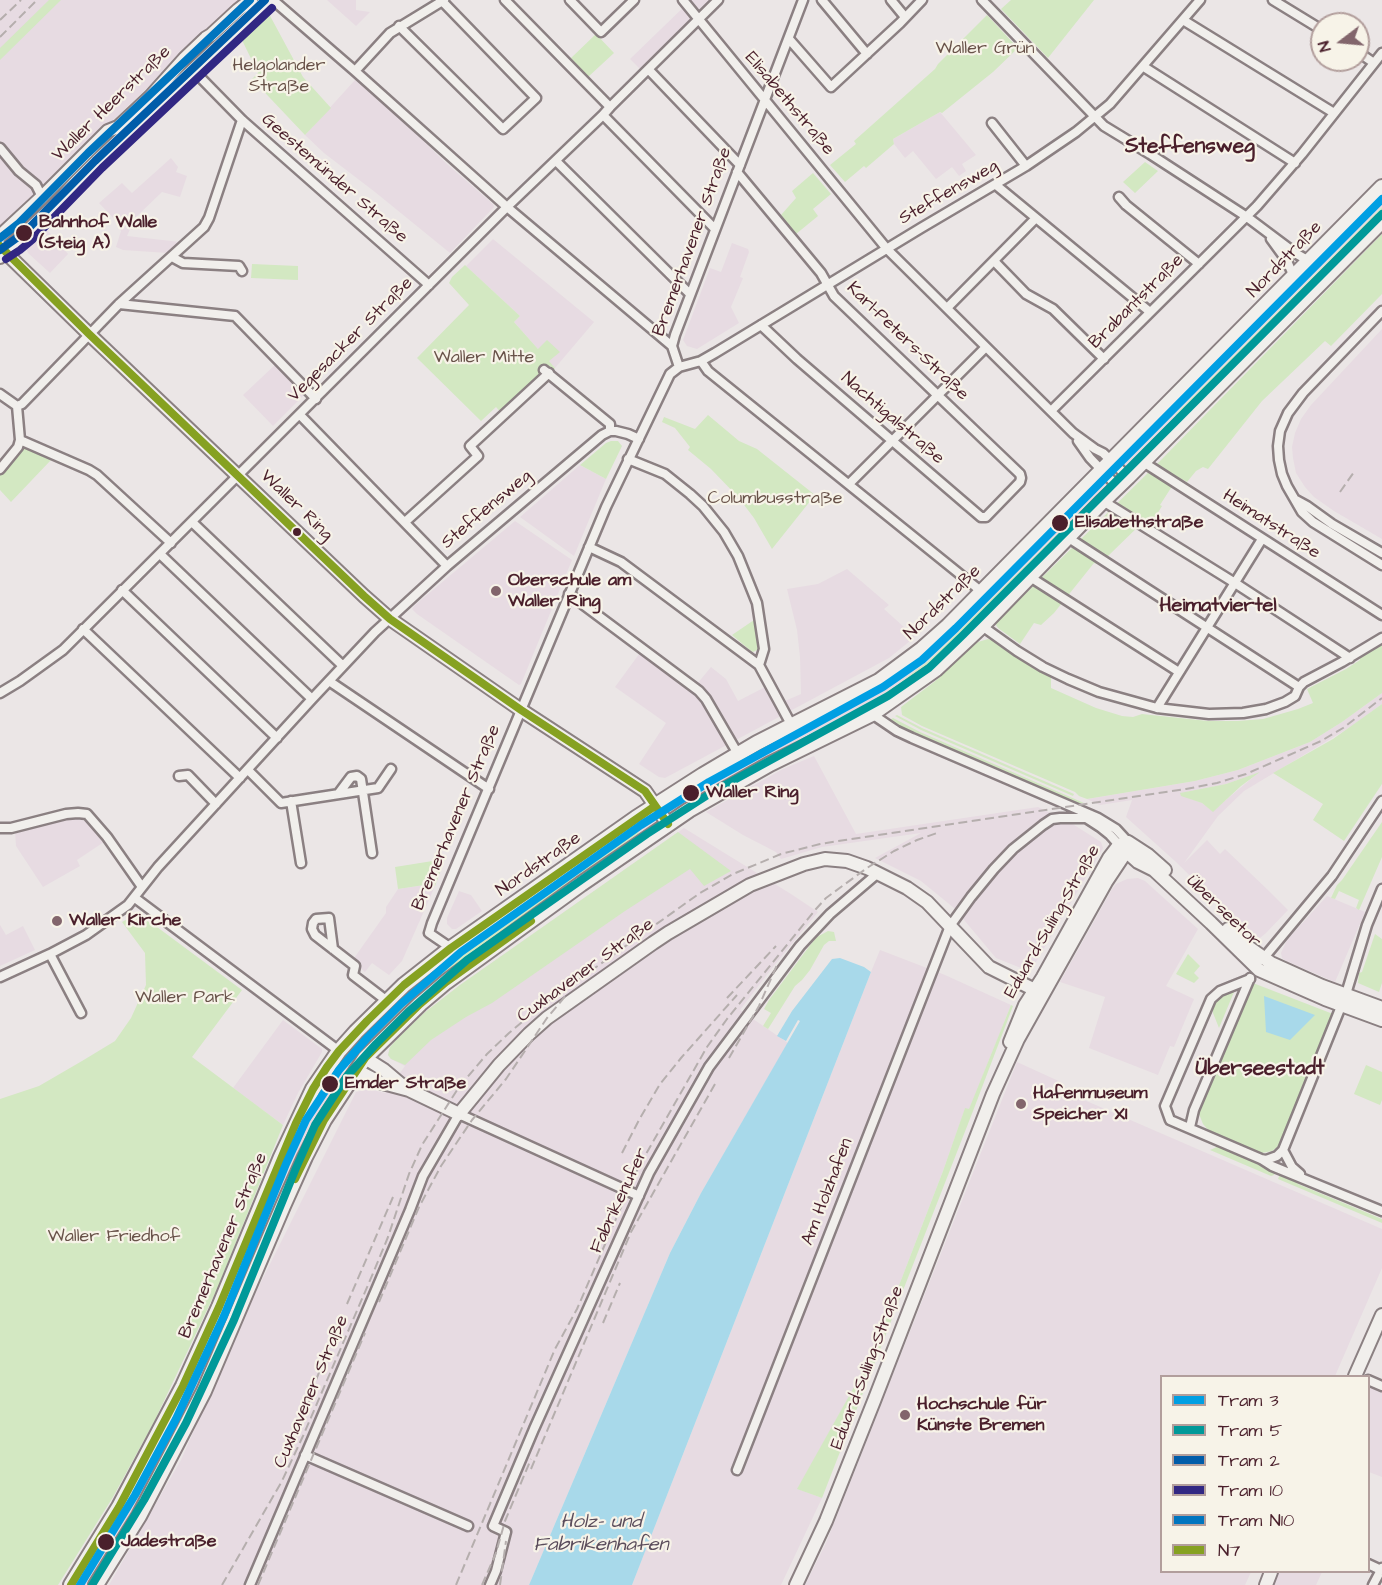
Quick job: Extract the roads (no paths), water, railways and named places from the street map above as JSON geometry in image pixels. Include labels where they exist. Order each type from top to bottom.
[{"type":"main road","name":"Nordstraße","points":[[451,948],[655,806],[738,754],[879,681],[901,666],[940,633],[982,592],[1382,187]]},
{"type":"main road","points":[[96,1585],[165,1469],[204,1391],[301,1166],[324,1120],[365,1058],[446,982],[668,824],[703,801],[770,764],[872,714],[936,669],[982,626],[1067,537],[1382,221]]},
{"type":"main road","name":"Bremerhavener Straße","points":[[70,1585],[119,1508],[183,1386],[219,1307],[296,1123],[313,1089],[339,1051],[387,1001],[451,948]]},
{"type":"main road","points":[[339,1051],[365,1058]]},
{"type":"main road","points":[[339,1051],[349,1065],[356,1070]]},
{"type":"street","name":"Waller Heerstraße","points":[[0,236],[108,131],[118,127],[143,104],[206,38],[251,0]]},
{"type":"street","name":"Waller Heerstraße","points":[[1,251],[59,201],[91,167],[267,0]]},
{"type":"street","points":[[273,0],[356,70],[507,207],[672,346]]},
{"type":"street","points":[[505,0],[610,107]]},
{"type":"street","points":[[570,0],[601,32],[634,0]]},
{"type":"street","name":"Elisabethstraße","points":[[683,0],[887,249],[1073,433],[1090,458],[1128,477]]},
{"type":"street","name":"Vegesacker Straße","points":[[0,693],[52,659],[718,0]]},
{"type":"street","name":"Bremerhavener Straße","points":[[451,948],[429,933],[569,594],[628,459],[670,374],[679,367],[672,346],[803,0]]},
{"type":"street","points":[[822,0],[867,54]]},
{"type":"street","points":[[891,0],[905,17]]},
{"type":"street","points":[[789,39],[831,87],[922,0]]},
{"type":"street","points":[[982,0],[1104,126],[1247,217],[1309,261]]},
{"type":"street","name":"Steffensweg","points":[[679,367],[701,361],[996,185],[1076,132],[1110,104],[1200,0]]},
{"type":"street","points":[[1273,0],[1310,23]]},
{"type":"street","points":[[356,70],[383,39],[399,26],[443,1],[536,98],[503,129],[399,26]]},
{"type":"street","points":[[1183,20],[1334,113]]},
{"type":"street","points":[[211,35],[204,47],[207,51],[212,52]]},
{"type":"street","name":"Brabantstraße","points":[[1051,411],[1247,217],[1294,163],[1382,53]]},
{"type":"street","points":[[1370,60],[1374,63]]},
{"type":"street","points":[[1144,67],[1294,163]]},
{"type":"street","name":"Geestemünder Straße","points":[[193,70],[242,120],[429,285]]},
{"type":"street","name":"Karl-Peters-Straße","points":[[649,70],[738,169],[821,273],[834,296],[1020,474],[1022,478],[1020,482],[1003,499]]},
{"type":"street","points":[[603,115],[715,228]]},
{"type":"street","points":[[17,406],[22,404],[119,304],[204,227],[242,120]]},
{"type":"street","points":[[992,123],[1026,166]]},
{"type":"street","points":[[0,148],[19,171],[36,185],[42,197]]},
{"type":"street","points":[[556,161],[690,294]]},
{"type":"street","points":[[996,185],[1150,312]]},
{"type":"street","points":[[1119,197],[1199,264]]},
{"type":"street","points":[[947,308],[1036,218]]},
{"type":"street","points":[[1267,233],[1287,261],[1294,277]]},
{"type":"street","name":"Waller Ring","points":[[1,251],[390,619],[521,710],[645,791],[668,824]]},
{"type":"street","points":[[172,257],[183,263],[239,266],[242,271]]},
{"type":"street","points":[[994,261],[1026,294],[1053,309],[1104,359]]},
{"type":"street","points":[[119,304],[236,316],[316,399]]},
{"type":"street","points":[[1381,559],[1313,522],[1302,512],[1282,474],[1278,446],[1280,431],[1288,413],[1303,393],[1382,311]]},
{"type":"street","name":"Nachtigalstraße","points":[[761,325],[797,359],[981,517],[986,517],[1003,499]]},
{"type":"street","points":[[849,484],[986,347]]},
{"type":"street","points":[[701,361],[708,371],[982,592]]},
{"type":"street","points":[[405,522],[478,456],[470,446],[546,372],[610,428],[639,439]]},
{"type":"street","points":[[0,394],[17,406],[20,440],[18,447],[0,469]]},
{"type":"street","points":[[300,415],[447,566]]},
{"type":"street","name":"Steffensweg","points":[[0,977],[86,935],[135,898],[158,867],[312,699],[390,619],[447,566],[610,428]]},
{"type":"street","name":"Elisabethstraße","points":[[1073,433],[1103,453],[1118,487]]},
{"type":"street","points":[[20,440],[97,475],[171,543]]},
{"type":"street","points":[[628,459],[665,474],[675,481],[703,506],[724,532],[738,556],[757,603],[764,649],[759,664]]},
{"type":"street","name":"Heimatstraße","points":[[1143,462],[1382,615]]},
{"type":"street","points":[[1104,501],[1350,657]]},
{"type":"street","points":[[192,522],[344,666]]},
{"type":"street","points":[[1067,537],[1299,687]]},
{"type":"street","points":[[1157,708],[1262,539]]},
{"type":"street","points":[[589,548],[621,562],[759,664],[792,726]]},
{"type":"street","points":[[160,554],[312,699]]},
{"type":"street","points":[[1030,577],[1179,672]]},
{"type":"street","points":[[122,590],[277,738]]},
{"type":"street","points":[[569,594],[699,691],[738,754]]},
{"type":"street","points":[[982,626],[1017,651],[1068,680],[1099,692],[1157,708],[1217,714],[1266,709],[1285,702],[1295,696],[1304,682],[1382,638]]},
{"type":"street","points":[[83,629],[240,778]]},
{"type":"street","points":[[329,681],[489,789]]},
{"type":"street","name":"Überseetor","points":[[872,714],[912,738],[1090,814],[1111,825],[1122,834],[1125,846]]},
{"type":"street","points":[[248,770],[281,803],[378,788],[391,769]]},
{"type":"street","points":[[179,776],[188,775],[216,804]]},
{"type":"street","points":[[339,793],[351,777],[357,776],[360,779],[372,852]]},
{"type":"street","points":[[291,801],[302,863]]},
{"type":"street","name":"Überseetor","points":[[1056,801],[1105,831],[1125,846],[1137,862],[1154,870],[1256,968],[1271,963],[1322,986],[1382,1020]]},
{"type":"street","points":[[1190,1128],[1194,1110],[1256,968],[1332,876],[1382,801]]},
{"type":"street","points":[[0,828],[11,828],[66,814],[87,814],[107,837],[142,887]]},
{"type":"street","name":"Am Holzhafen","points":[[737,1470],[951,926],[994,868],[1033,833],[1052,819],[1086,818]]},
{"type":"street","name":"Eduard-Suling-Straße","points":[[796,1585],[826,1521],[993,1094],[1039,992],[1106,882],[1125,846]]},
{"type":"street","name":"Cuxhavener Straße","points":[[250,1585],[423,1176],[459,1114],[505,1058],[548,1018],[668,933],[750,885],[804,864],[825,859],[846,861],[878,873],[907,888],[922,898],[951,926],[988,967],[1039,992]]},
{"type":"street","name":"Fabrikenufer","points":[[490,1585],[506,1532],[493,1526],[649,1173],[710,1067],[800,946],[838,906],[878,873]]},
{"type":"street","points":[[1261,1159],[1266,1160],[1277,1156],[1283,1150],[1344,999],[1367,925],[1382,889]]},
{"type":"street","points":[[135,898],[339,1051]]},
{"type":"street","points":[[333,949],[354,966],[353,975],[387,1001]]},
{"type":"street","points":[[50,954],[81,1013]]},
{"type":"street","points":[[1256,968],[1211,999],[1165,1106],[1170,1120],[1261,1159],[1272,1166],[1382,1211]]},
{"type":"street","name":"Überseetor","points":[[1344,999],[1382,1008]]},
{"type":"street","points":[[365,1058],[409,1090]]},
{"type":"street","points":[[356,1070],[379,1082],[409,1090],[639,1196]]},
{"type":"street","points":[[1283,1150],[1292,1167],[1305,1178]]},
{"type":"street","points":[[1357,1375],[1382,1315]]},
{"type":"street","points":[[305,1455],[468,1526]]},
{"type":"street","points":[[1373,1585],[1381,1569]]},
{"type":"water","name":"Holz- und Fabrikenhafen","points":[[840,958],[871,972],[632,1585],[529,1585],[670,1253],[701,1193],[800,1021],[798,1020],[786,1041],[777,1036],[792,1011],[832,959]]},
{"type":"water","points":[[1264,996],[1315,1015],[1290,1040],[1266,1032]]},
{"type":"railway","points":[[0,20],[21,0]]},
{"type":"railway","points":[[0,37],[37,0]]},
{"type":"railway","points":[[1340,492],[1354,472]]},
{"type":"railway","points":[[222,1585],[282,1481],[303,1436],[388,1237],[409,1174],[422,1145],[459,1087],[487,1054],[540,1007],[700,893],[733,874],[781,854],[820,844],[1217,783],[1246,774],[1321,741],[1343,728],[1382,698]]},
{"type":"railway","points":[[456,1585],[555,1349],[577,1309],[638,1168],[707,1047],[727,1019],[826,898],[894,851],[940,832]]},
{"type":"railway","points":[[727,998],[776,946]]},
{"type":"railway","points":[[729,1058],[759,1006],[777,965]]},
{"type":"railway","points":[[379,1302],[419,1207],[441,1166],[472,1120],[506,1079],[547,1018],[568,993]]},
{"type":"railway","points":[[622,1153],[660,1084],[737,995]]},
{"type":"railway","points":[[531,1469],[631,1232],[715,1084]]},
{"type":"railway","points":[[347,1304],[393,1197]]},
{"type":"railway","points":[[603,1323],[620,1283]]},
{"type":"railway","points":[[258,1585],[365,1333]]},
{"type":"railway","points":[[308,1405],[333,1338]]},
{"type":"railway","points":[[482,1585],[531,1459]]},
{"type":"railway","points":[[500,1585],[506,1541]]},
{"type":"tram line","name":"N10","points":[[0,238],[18,224],[88,153],[250,0]]},
{"type":"tram line","name":"2","points":[[0,250],[25,232],[95,161],[265,0]]},
{"type":"tram line","name":"10","points":[[6,259],[32,240],[102,168],[272,8]]},
{"type":"tram line","name":"3","points":[[80,1585],[135,1495],[176,1419],[224,1316],[306,1120],[339,1070],[368,1037],[401,1004],[461,952],[641,825],[709,782],[883,687],[922,660],[1382,199]]},
{"type":"tram line","name":"5","points":[[92,1585],[144,1500],[186,1423],[234,1320],[315,1125],[347,1076],[376,1044],[408,1012],[467,960],[647,834],[714,791],[888,696],[929,668],[1382,214]]},
{"type":"place","name":"Bahnhof Walle (Steig A)","points":[[24,233]]},
{"type":"place","name":"Elisabethstraße","points":[[1060,523]]},
{"type":"place","name":"Oberschule am Waller Ring","points":[[496,591]]},
{"type":"place","name":"Waller Ring","points":[[691,793]]},
{"type":"place","name":"Waller Kirche","points":[[57,921]]},
{"type":"place","name":"Emder Straße","points":[[330,1084]]},
{"type":"place","name":"Hafenmuseum Speicher XI","points":[[1021,1104]]},
{"type":"place","name":"Hochschule für Künste Bremen","points":[[905,1415]]},
{"type":"place","name":"Jadestraße","points":[[106,1542]]},
{"type":"district","name":"Steffensweg","points":[[1190,148]]},
{"type":"district","name":"Heimatviertel","points":[[1218,607]]},
{"type":"district","name":"Überseestadt","points":[[1260,1070]]},
{"type":"park label","name":"Waller Grün","points":[[985,49]]},
{"type":"park label","name":"Helgolander Straße","points":[[279,76]]},
{"type":"park label","name":"Waller Mitte","points":[[484,358]]},
{"type":"park label","name":"Columbusstraße","points":[[775,499]]},
{"type":"park label","name":"Waller Park","points":[[185,998]]},
{"type":"park label","name":"Waller Friedhof","points":[[114,1237]]}]
